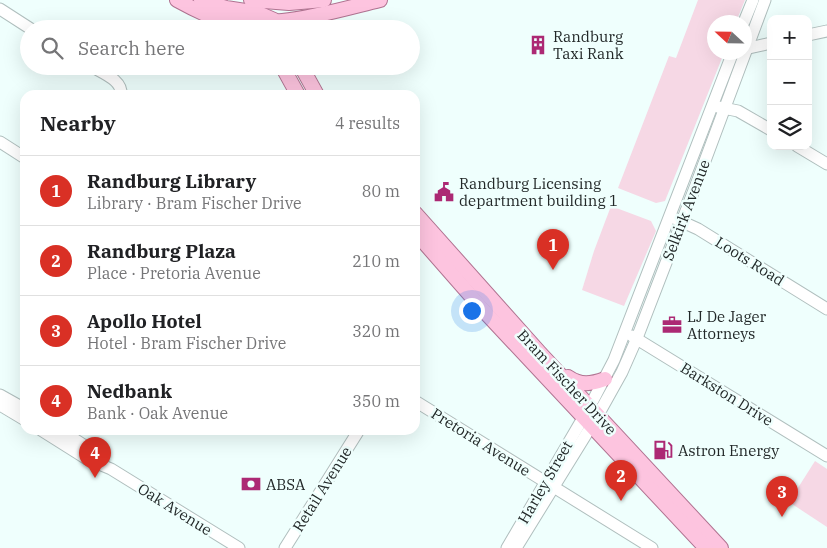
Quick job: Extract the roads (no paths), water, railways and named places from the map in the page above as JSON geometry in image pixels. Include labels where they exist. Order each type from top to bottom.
[{"type":"main road","points":[[177,0],[205,14],[265,14],[312,17],[380,0]]},
{"type":"main road","points":[[201,0],[226,8],[265,14],[290,3],[324,0]]},
{"type":"main road","points":[[287,75],[295,90]]},
{"type":"main road","points":[[290,75],[296,90]]},
{"type":"main road","points":[[306,75],[314,90]]},
{"type":"main road","name":"Bram Fischer Drive","points":[[420,219],[557,370],[591,416],[706,548]]},
{"type":"main road","name":"Bram Fischer Drive","points":[[420,238],[485,312],[721,548]]},
{"type":"main road","points":[[557,370],[573,380],[584,384],[605,379]]},
{"type":"street","points":[[747,15],[753,0]]},
{"type":"street","name":"Selkirk Avenue","points":[[752,35],[766,0]]},
{"type":"street","points":[[0,10],[20,22]]},
{"type":"street","points":[[812,35],[827,32]]},
{"type":"street","points":[[752,46],[767,44]]},
{"type":"street","name":"Selkirk Avenue","points":[[591,416],[626,333],[730,60]]},
{"type":"street","name":"Selkirk Avenue","points":[[591,416],[622,372],[637,338],[742,60]]},
{"type":"street","points":[[105,75],[117,83],[122,90]]},
{"type":"street","points":[[712,106],[738,111],[767,128]]},
{"type":"street","points":[[0,142],[20,155]]},
{"type":"street","points":[[804,150],[827,164]]},
{"type":"street","name":"Loots Road","points":[[670,217],[698,229],[827,309]]},
{"type":"street","name":"Barkston Drive","points":[[626,333],[827,456]]},
{"type":"street","points":[[0,395],[20,406]]},
{"type":"street","name":"Pretoria Avenue","points":[[420,404],[651,547]]},
{"type":"street","points":[[0,405],[20,417]]},
{"type":"street","name":"Harley Street","points":[[516,548],[550,484],[591,416]]},
{"type":"street","name":"Oak Avenue","points":[[50,435],[87,458],[111,469],[239,548]]},
{"type":"street","name":"Oak Avenue","points":[[68,435],[85,446],[111,469]]},
{"type":"street","name":"Retail Avenue","points":[[286,548],[356,435]]},
{"type":"street","points":[[530,472],[534,487],[532,503]]},
{"type":"street","name":"Harley Street","points":[[507,548],[532,503],[550,484]]},
{"type":"place","name":"Randburg Taxi Rank","points":[[538,45]]},
{"type":"place","name":"Randburg Licensing department building 1","points":[[444,192]]},
{"type":"place","name":"Randburg Library","points":[[553,270]]},
{"type":"place","name":"LJ De Jager Attorneys","points":[[672,325]]},
{"type":"place","name":"Astron Energy","points":[[663,450]]},
{"type":"place","name":"Nedbank","points":[[95,478]]},
{"type":"place","name":"ABSA","points":[[251,484]]},
{"type":"place","name":"Randburg Plaza","points":[[621,501]]},
{"type":"place","name":"Apollo Hotel","points":[[782,517]]}]
